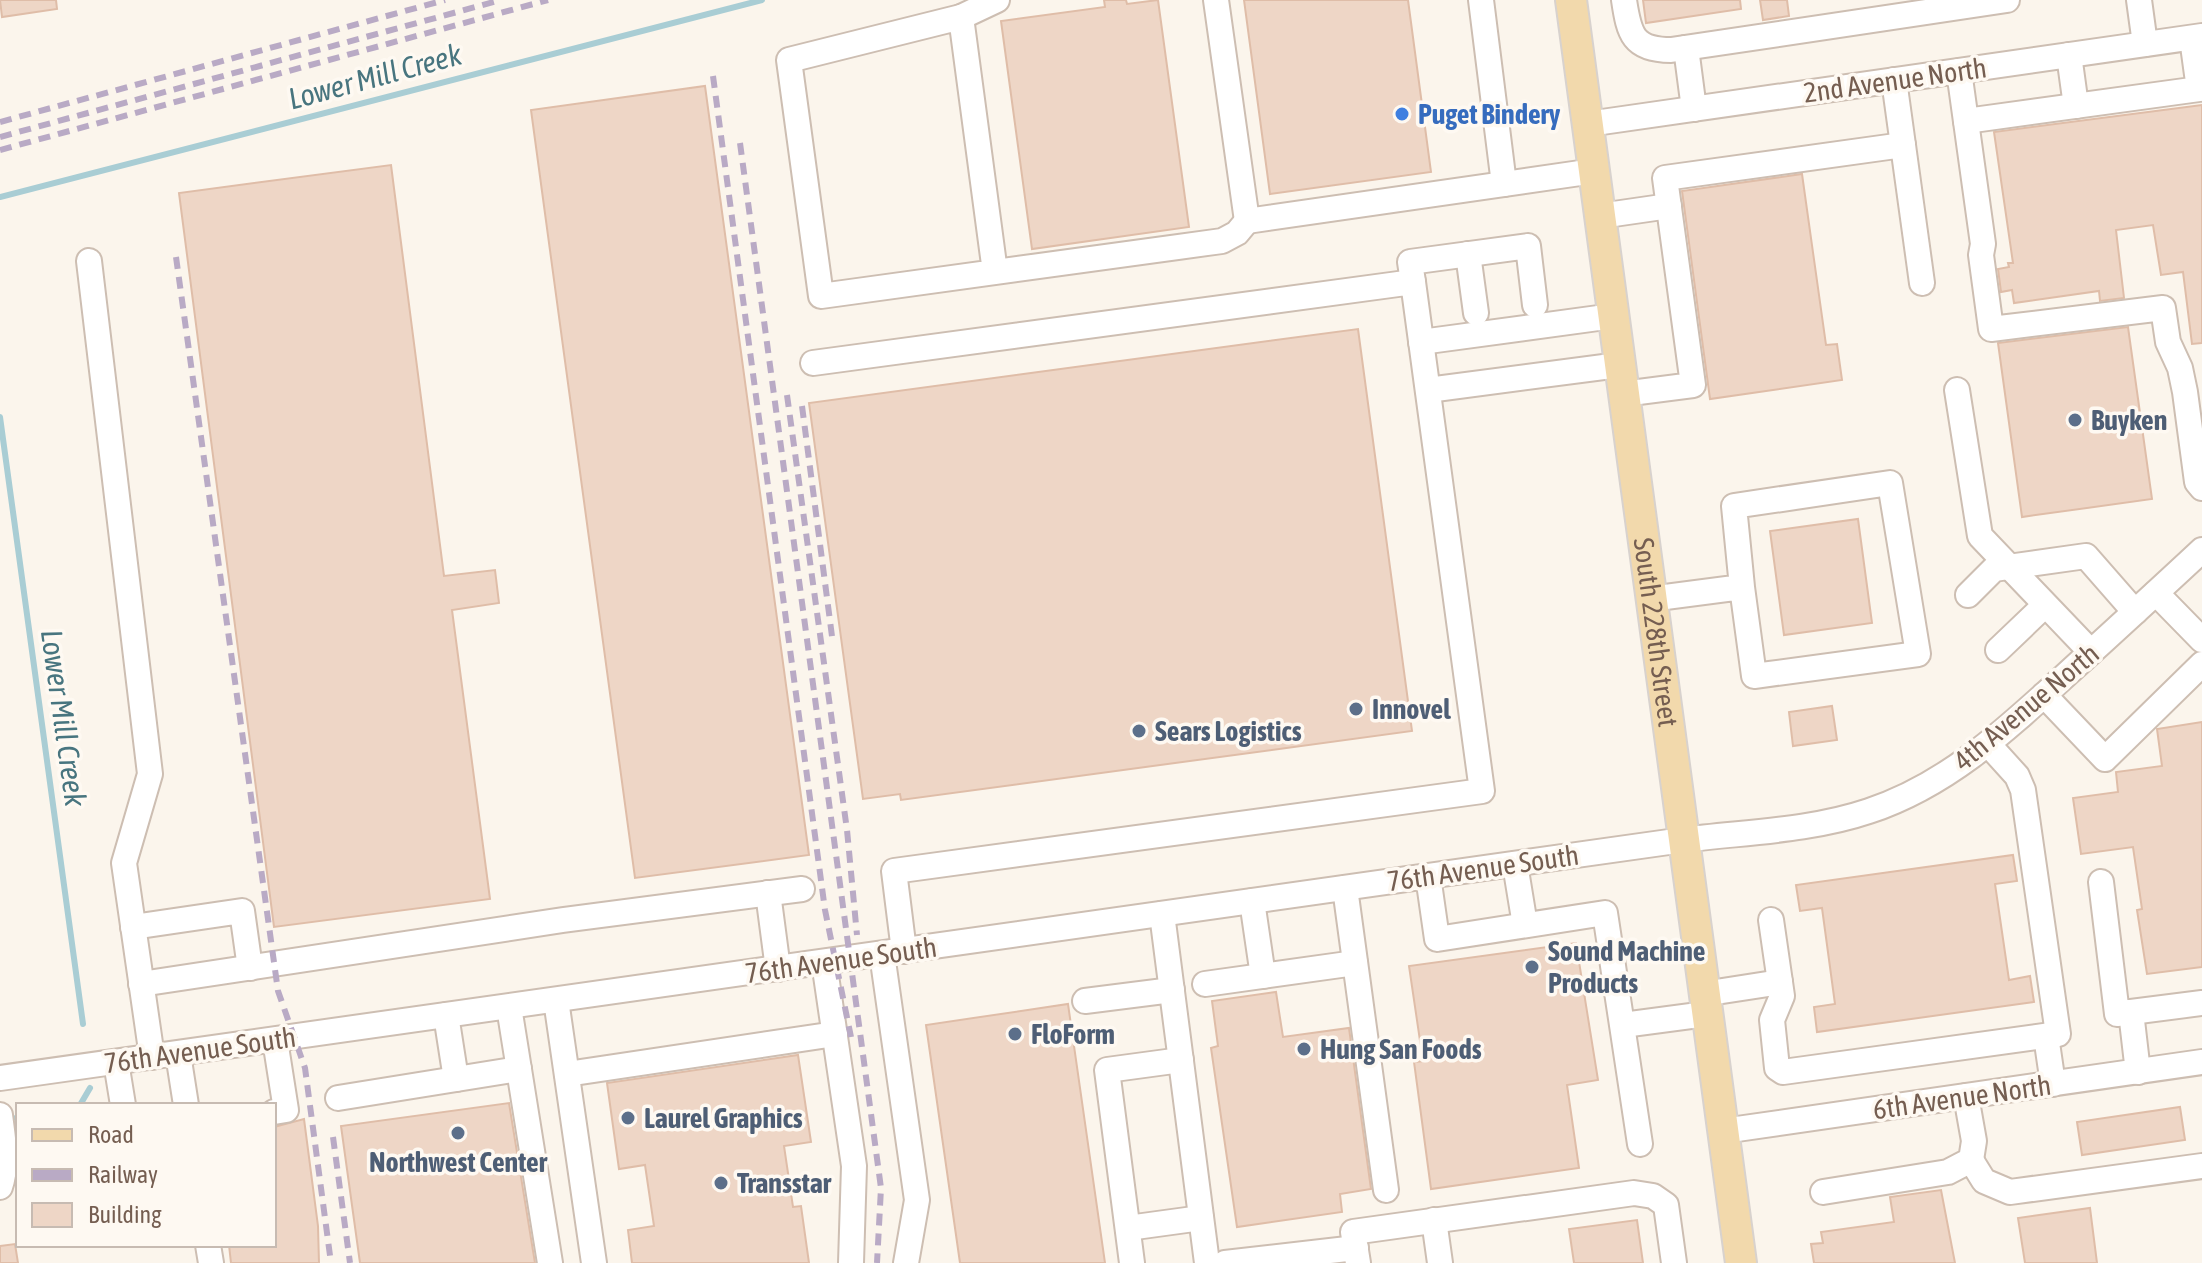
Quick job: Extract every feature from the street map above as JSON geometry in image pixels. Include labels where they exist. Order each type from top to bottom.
[{"type":"main road","name":"South 228th Street","points":[[1571,0],[1741,1263]]},
{"type":"street","points":[[997,0],[961,17],[789,60],[821,296],[1222,241],[1237,233],[1247,221],[1594,171]]},
{"type":"street","points":[[1216,0],[1247,221]]},
{"type":"street","points":[[1481,0],[1504,184]]},
{"type":"street","points":[[1624,0],[1627,22],[1635,40],[1653,50],[1686,48],[2007,0]]},
{"type":"street","points":[[2139,0],[2145,44]]},
{"type":"street","points":[[961,17],[995,272]]},
{"type":"street","points":[[1966,121],[2200,89],[2197,37]]},
{"type":"street","name":"2nd Avenue North","points":[[1588,124],[2197,37]]},
{"type":"street","points":[[1686,48],[1694,109]]},
{"type":"street","points":[[2069,55],[2076,106]]},
{"type":"street","points":[[1959,71],[1991,329],[2163,308],[2168,342],[2183,380],[2196,436],[2197,482],[2202,488]]},
{"type":"street","points":[[1894,80],[1922,283]]},
{"type":"street","points":[[1623,394],[1693,385],[1665,178],[1903,145]]},
{"type":"street","points":[[1600,216],[1669,206]]},
{"type":"street","points":[[906,1263],[917,1200],[893,952],[894,871],[1482,791],[1410,262],[1528,246],[1535,305]]},
{"type":"street","points":[[1468,254],[1476,313]]},
{"type":"street","points":[[89,261],[150,774],[124,863],[152,1057]]},
{"type":"street","points":[[813,363],[1413,282]]},
{"type":"street","points":[[1421,342],[1613,316]]},
{"type":"street","points":[[1428,390],[1619,365]]},
{"type":"street","points":[[1957,390],[1980,536],[2091,652]]},
{"type":"street","points":[[1890,483],[1918,654],[1754,676],[1742,587],[1734,506],[1890,483]]},
{"type":"street","points":[[1968,595],[1994,569],[2086,556],[2135,612]]},
{"type":"street","name":"4th Avenue North","points":[[1683,840],[1822,823],[1869,811],[1913,793],[1955,769],[1988,744],[2199,558]]},
{"type":"street","points":[[1650,599],[1742,587]]},
{"type":"street","points":[[2156,593],[2202,640]]},
{"type":"street","points":[[1998,650],[2045,605]]},
{"type":"street","points":[[2044,695],[2105,759],[2202,664]]},
{"type":"street","points":[[1771,920],[1782,996],[1772,1020],[1777,1068],[1783,1072],[2058,1034],[2023,790],[2017,776],[1988,744]]},
{"type":"street","name":"76th Avenue South","points":[[0,1078],[1683,840]]},
{"type":"street","points":[[1515,864],[1525,925]]},
{"type":"street","points":[[1428,876],[1437,939],[1605,913],[1640,1144]]},
{"type":"street","points":[[2101,882],[2117,1014],[2202,1003]]},
{"type":"street","points":[[1345,888],[1386,1190]]},
{"type":"street","points":[[141,984],[563,920],[802,889]]},
{"type":"street","points":[[768,893],[778,969]]},
{"type":"street","points":[[1252,901],[1263,976]]},
{"type":"street","points":[[133,927],[242,911],[250,968]]},
{"type":"street","points":[[1162,914],[1207,1263]]},
{"type":"street","points":[[824,962],[854,1166],[851,1263]]},
{"type":"street","points":[[1205,984],[1355,963]]},
{"type":"street","points":[[1623,1025],[1780,982]]},
{"type":"street","points":[[1085,1001],[1172,990]]},
{"type":"street","points":[[556,1000],[594,1263]]},
{"type":"street","points":[[509,1007],[550,1263]]},
{"type":"street","points":[[2131,1012],[2138,1072]]},
{"type":"street","points":[[446,1015],[456,1079]]},
{"type":"street","points":[[567,1074],[835,1034]]},
{"type":"street","points":[[2046,1036],[2053,1084]]},
{"type":"street","points":[[275,1040],[286,1110],[276,1112]]},
{"type":"street","points":[[178,1054],[186,1103]]},
{"type":"street","points":[[1132,1263],[1107,1070],[1181,1060]]},
{"type":"street","points":[[116,1062],[123,1103]]},
{"type":"street","name":"6th Avenue North","points":[[1723,1131],[2202,1062]]},
{"type":"street","points":[[338,1098],[519,1069]]},
{"type":"street","points":[[1966,1096],[1974,1141],[1971,1160],[1984,1181],[2010,1192],[2202,1166]]},
{"type":"street","points":[[0,1115],[4,1158],[0,1187]]},
{"type":"street","points":[[1823,1192],[1948,1172],[1971,1160]]},
{"type":"street","points":[[1225,1263],[1357,1255],[1353,1232],[1634,1193],[1653,1196],[1666,1205],[1674,1263]]},
{"type":"street","points":[[1128,1228],[1201,1218]]},
{"type":"street","points":[[1434,1220],[1440,1263]]},
{"type":"building","points":[[0,0],[56,0],[57,9],[2,17]]},
{"type":"building","points":[[1104,0],[1126,0],[1127,4],[1158,0],[1189,227],[1032,249],[1001,21],[1105,7]]},
{"type":"building","points":[[1244,0],[1408,0],[1431,172],[1270,194]]},
{"type":"building","points":[[1643,0],[1740,0],[1741,9],[1646,23]]},
{"type":"building","points":[[1760,0],[1787,0],[1789,16],[1763,20]]},
{"type":"building","points":[[705,86],[809,855],[635,878],[531,110]]},
{"type":"building","points":[[2202,105],[2202,343],[2192,344],[2183,272],[2161,275],[2153,225],[2116,230],[2124,298],[2100,301],[2099,291],[2014,303],[2012,290],[2001,292],[1998,269],[2013,263],[1994,132]]},
{"type":"building","points":[[391,165],[444,576],[495,570],[499,603],[452,610],[490,899],[274,927],[179,193]]},
{"type":"building","points":[[1802,174],[1826,345],[1837,344],[1842,380],[1710,399],[1682,191]]},
{"type":"building","name":"Buyken","points":[[2128,327],[2152,499],[2022,517],[1998,343]]},
{"type":"building","points":[[1358,329],[1412,731],[901,800],[900,794],[863,799],[809,403]]},
{"type":"building","points":[[1858,519],[1872,623],[1784,635],[1770,531]]},
{"type":"building","points":[[1832,706],[1837,740],[1793,746],[1789,712]]},
{"type":"building","points":[[2202,722],[2202,967],[2147,974],[2137,910],[2142,909],[2133,847],[2081,854],[2073,798],[2118,792],[2116,772],[2162,766],[2157,729]]},
{"type":"building","points":[[2013,855],[2017,881],[1995,884],[2009,980],[2030,976],[2034,1002],[1817,1032],[1814,1007],[1835,1004],[1822,908],[1800,911],[1796,885]]},
{"type":"building","points":[[1576,943],[1598,1080],[1567,1085],[1579,1168],[1431,1189],[1414,1062],[1423,1061],[1409,966]]},
{"type":"building","points":[[1276,992],[1283,1037],[1349,1028],[1371,1189],[1340,1194],[1342,1212],[1237,1227],[1211,1048],[1218,1046],[1212,1001]]},
{"type":"building","points":[[1068,1004],[1105,1263],[960,1263],[926,1025]]},
{"type":"building","points":[[798,1055],[811,1142],[784,1146],[793,1207],[801,1206],[809,1263],[632,1263],[628,1230],[654,1226],[645,1165],[619,1169],[607,1083]]},
{"type":"building","points":[[509,1103],[535,1263],[360,1263],[341,1126]]},
{"type":"building","points":[[2180,1107],[2185,1140],[2082,1155],[2077,1122]]},
{"type":"building","points":[[304,1119],[318,1226],[319,1263],[231,1263],[229,1247],[276,1247],[276,1126]]},
{"type":"building","points":[[1941,1190],[1955,1263],[1814,1263],[1811,1244],[1823,1243],[1821,1232],[1894,1222],[1890,1197]]},
{"type":"building","points":[[2090,1208],[2097,1263],[2025,1263],[2018,1218]]},
{"type":"building","points":[[1637,1220],[1643,1263],[1574,1263],[1569,1229]]},
{"type":"building","points":[[15,1244],[18,1263],[0,1263],[0,1246]]},
{"type":"waterway","name":"Lower Mill Creek","points":[[0,197],[762,0]]},
{"type":"waterway","name":"Lower Mill Creek","points":[[0,417],[83,1024]]},
{"type":"waterway","name":"Lower Mill Creek","points":[[81,1103],[90,1088]]},
{"type":"railway","points":[[0,122],[445,0]]},
{"type":"railway","points":[[0,137],[501,0]]},
{"type":"railway","points":[[0,150],[548,0]]},
{"type":"railway","points":[[713,76],[825,910],[851,1037]]},
{"type":"railway","points":[[740,143],[881,1188],[877,1263]]},
{"type":"railway","points":[[176,257],[278,991],[305,1068],[331,1263]]},
{"type":"railway","points":[[787,395],[847,830],[857,935]]},
{"type":"railway","points":[[802,406],[833,644]]},
{"type":"railway","points":[[333,1137],[350,1263]]},
{"type":"place","name":"Puget Bindery","points":[[1402,114]]},
{"type":"place","name":"Buyken","points":[[2075,420]]},
{"type":"place","name":"Innovel","points":[[1356,709]]},
{"type":"place","name":"Sears Logistics","points":[[1139,731]]},
{"type":"place","name":"Sound Machine Products","points":[[1532,967]]},
{"type":"place","name":"FloForm","points":[[1015,1034]]},
{"type":"place","name":"Hung San Foods","points":[[1304,1049]]},
{"type":"place","name":"Laurel Graphics","points":[[628,1118]]},
{"type":"place","name":"Northwest Center","points":[[458,1133]]},
{"type":"place","name":"Transstar","points":[[721,1183]]}]
